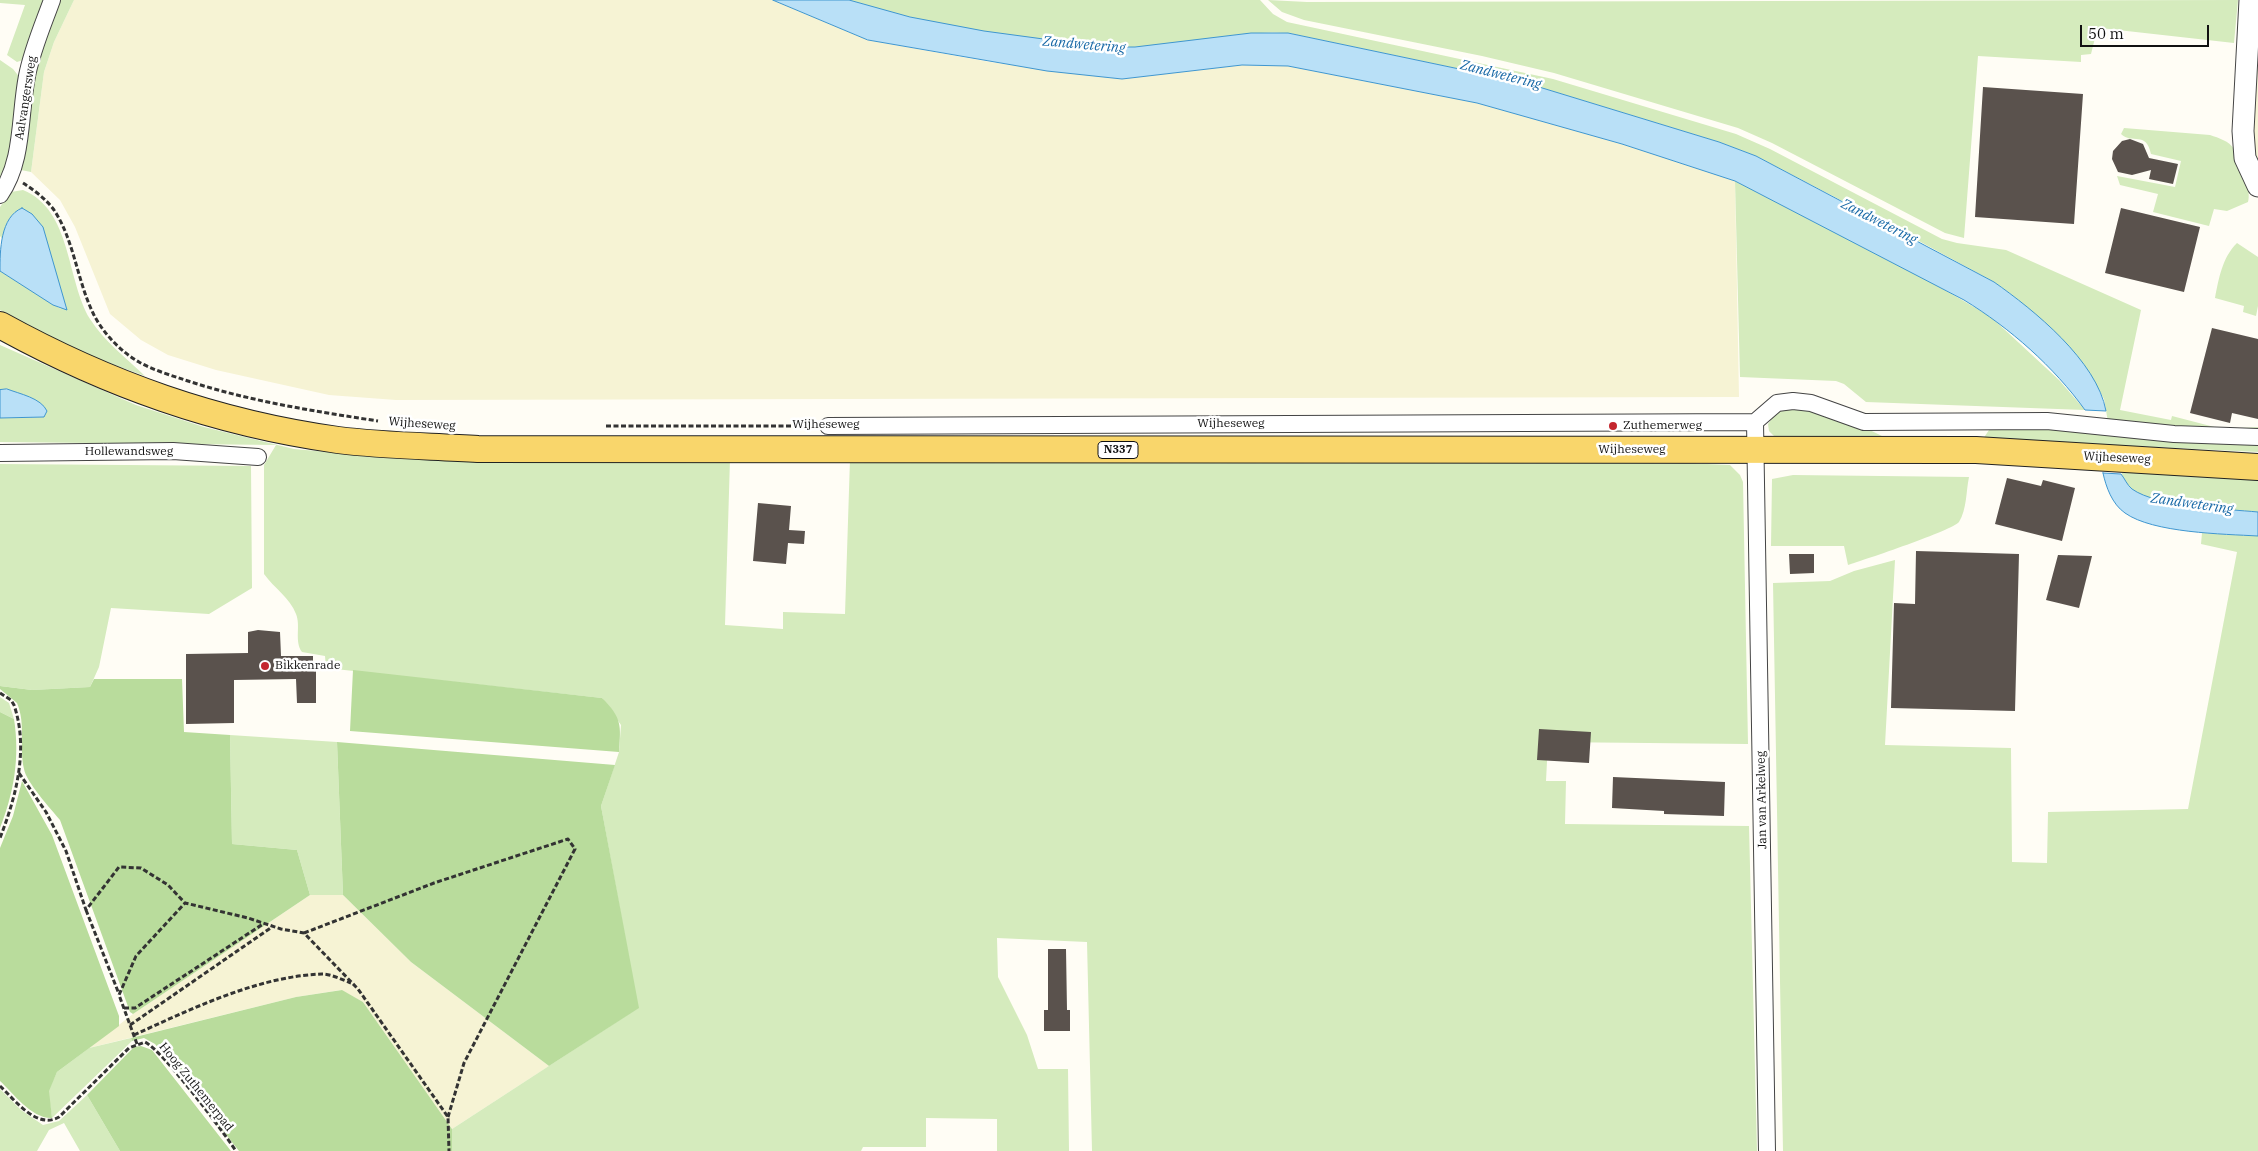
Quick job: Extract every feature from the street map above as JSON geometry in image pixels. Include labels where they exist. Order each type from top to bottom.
[{"type":"main road","name":"Wijheseweg","points":[[0,324],[71,362],[164,400],[276,430],[340,440],[478,449],[1976,450],[2258,467]]},
{"type":"street","name":"Aalvangersweg","points":[[0,195],[12,177],[18,151],[27,75],[37,39],[52,0]]},
{"type":"street","points":[[2250,0],[2243,131],[2245,158],[2258,186]]},
{"type":"street","points":[[1755,450],[1755,422],[1777,403],[1793,401],[1818,405],[1864,422],[2047,421],[2174,434],[2258,437]]},
{"type":"street","points":[[1976,450],[1978,420]]},
{"type":"street","name":"Wijheseweg","points":[[828,426],[1755,422]]},
{"type":"street","name":"Jan van Arkelweg","points":[[1755,450],[1767,1151]]},
{"type":"street","name":"Hollewandsweg","points":[[0,453],[173,451],[258,457]]},
{"type":"path","name":"Wijheseweg","points":[[12,177],[24,183],[53,209],[65,233],[93,314],[117,345],[138,362],[208,388],[261,401],[380,421]]},
{"type":"path","name":"Wijheseweg","points":[[602,426],[828,426]]},
{"type":"path","points":[[0,693],[11,700],[17,713],[20,746],[19,773],[14,801],[0,838]]},
{"type":"path","points":[[0,1086],[36,1117],[44,1121],[52,1121],[59,1117],[129,1048],[137,1044],[86,910],[66,851],[46,812],[19,773]]},
{"type":"path","points":[[86,910],[119,867],[141,868],[168,886],[185,903],[304,933],[434,883],[568,839],[574,849],[464,1063],[448,1117],[448,1151]]},
{"type":"path","points":[[119,995],[136,956],[185,903]]},
{"type":"path","points":[[124,1008],[135,1008],[264,923]]},
{"type":"path","points":[[130,1025],[272,926]]},
{"type":"path","points":[[304,933],[352,983],[448,1117]]},
{"type":"path","points":[[134,1035],[195,1008],[275,981],[324,974],[352,983]]},
{"type":"path","name":"Hoog Zuthemerpad","points":[[137,1044],[145,1042],[152,1046],[236,1151]]},
{"type":"shaded area","points":[[74,0],[773,0],[868,40],[990,62],[1122,79],[1242,65],[1288,66],[1477,103],[1622,144],[1735,181],[1739,397],[396,400],[329,395],[216,370],[168,355],[141,340],[110,314],[75,227],[60,200],[31,172],[44,72],[54,42]]},
{"type":"shaded area","points":[[2258,3],[2258,167],[2248,139]]},
{"type":"shaded area","points":[[310,895],[343,895],[411,962],[549,1066],[452,1129],[363,1002],[341,990],[296,997],[89,1048],[133,1014]]},
{"type":"green space","points":[[0,0],[47,0],[26,59],[17,62],[7,55],[25,5],[0,3]]},
{"type":"green space","points":[[58,0],[74,0],[54,42],[44,72],[31,172],[21,170],[32,76]]},
{"type":"green space","points":[[849,0],[1260,0],[1273,14],[1287,22],[1553,79],[1736,134],[1770,149],[1942,239],[2006,250],[2141,310],[2120,410],[2171,420],[2172,416],[2221,429],[2108,422],[2104,399],[2088,371],[2047,326],[2011,294],[1994,282],[1917,240],[1756,156],[1719,142],[1526,83],[1288,33],[1269,32],[1152,46],[1099,46],[1026,39],[990,33],[917,19]]},
{"type":"green space","points":[[1268,0],[1307,2],[2238,0],[2234,43],[2100,28],[2096,34],[2091,54],[2081,55],[2081,62],[1978,56],[1964,238],[1945,233],[1772,143],[1738,128],[1554,73],[1482,56],[1304,20],[1282,12]]},
{"type":"green space","points":[[0,60],[13,69],[21,79],[13,150],[0,181]]},
{"type":"green space","points":[[2124,128],[2210,135],[2227,142],[2234,149],[2243,168],[2247,183],[2248,202],[2227,211],[2214,209],[2209,226],[2153,212],[2158,194],[2120,185],[2117,176],[2175,187],[2181,161],[2151,154],[2146,142],[2125,137],[2121,134]]},
{"type":"green space","points":[[1735,181],[1933,283],[1991,317],[2059,380],[2085,410],[1866,402],[1844,384],[1836,381],[1740,377]]},
{"type":"green space","points":[[23,190],[39,200],[51,213],[66,247],[82,303],[90,319],[109,342],[145,376],[71,346],[0,310],[0,271],[61,309],[0,236],[0,207],[11,192]]},
{"type":"green space","points":[[2237,243],[2258,257],[2258,306],[2256,316],[2243,312],[2244,306],[2215,298],[2225,262]]},
{"type":"green space","points":[[0,345],[136,405],[204,427],[294,449],[395,458],[730,459],[725,625],[783,629],[783,612],[845,614],[850,459],[1638,461],[1730,465],[1740,475],[1743,482],[1748,744],[1548,742],[1546,781],[1566,781],[1565,824],[1749,826],[1757,1151],[1092,1151],[1087,942],[997,938],[998,977],[1027,1035],[1038,1069],[1068,1069],[1069,1151],[997,1151],[997,1119],[926,1118],[926,1147],[863,1147],[861,1151],[452,1151],[452,1129],[638,1008],[601,806],[619,752],[621,725],[602,698],[326,668],[325,656],[302,652],[298,643],[296,614],[286,598],[264,574],[264,465],[276,445],[0,442],[0,418],[43,417],[7,389],[0,390]]},
{"type":"green space","points":[[1792,405],[1843,417],[1882,436],[1776,438],[1769,431],[1768,424],[1780,407]]},
{"type":"green space","points":[[1991,427],[2042,428],[2258,442],[2258,452],[1983,439]]},
{"type":"green space","points":[[2258,427],[2258,431],[2223,429]]},
{"type":"green space","points":[[0,464],[251,466],[252,588],[209,614],[111,608],[99,667],[90,687],[32,690],[0,686]]},
{"type":"green space","points":[[2121,468],[2258,480],[2258,512],[2177,504],[2146,497],[2129,487],[2123,478]]},
{"type":"green space","points":[[1793,475],[1969,477],[1965,506],[1959,522],[1925,538],[1848,565],[1844,546],[1771,546],[1772,479]]},
{"type":"green space","points":[[2202,533],[2258,536],[2258,1151],[1783,1151],[1773,583],[1830,581],[1854,571],[1895,560],[1885,745],[2011,748],[2012,862],[2047,863],[2048,812],[2188,809],[2237,552],[2201,544]]},
{"type":"green space","points":[[353,670],[602,698],[609,705],[619,722],[619,752],[350,731]]},
{"type":"green space","points":[[94,679],[182,679],[184,732],[230,735],[232,844],[297,850],[310,895],[133,1014],[130,1012],[60,820],[29,781],[24,769],[22,727],[17,703],[0,689],[0,686],[32,690],[90,687]]},
{"type":"green space","points":[[0,697],[9,703],[14,719],[0,712]]},
{"type":"green space","points":[[0,712],[14,719],[16,761],[9,802],[0,828]]},
{"type":"green space","points":[[230,735],[337,742],[343,895],[310,895],[297,850],[232,844]]},
{"type":"green space","points":[[337,742],[615,765],[601,806],[639,1008],[549,1066],[411,962],[343,895]]},
{"type":"green space","points":[[22,781],[52,835],[119,1016],[119,1026],[57,1072],[49,1091],[52,1118],[30,1110],[0,1081],[0,848],[13,816]]},
{"type":"green space","points":[[342,990],[363,1002],[452,1129],[452,1151],[239,1151],[155,1044],[144,1038],[132,1041],[131,1038],[296,997]]},
{"type":"green space","points":[[131,1038],[132,1041],[52,1118],[48,1091],[57,1072],[89,1048]]},
{"type":"green space","points":[[141,1046],[152,1050],[231,1151],[120,1151],[87,1095],[134,1047]]},
{"type":"green space","points":[[0,1089],[21,1110],[43,1125],[59,1121],[87,1095],[120,1151],[80,1151],[64,1123],[49,1130],[37,1151],[0,1151]]},
{"type":"water","name":"Zandwetering","points":[[773,0],[849,0],[910,17],[984,31],[1103,47],[1135,47],[1251,33],[1288,33],[1526,83],[1719,142],[1756,156],[1994,282],[2027,307],[2062,338],[2090,374],[2100,392],[2106,411],[2085,410],[2073,394],[2030,349],[1998,323],[1964,300],[1735,181],[1622,144],[1477,103],[1288,66],[1242,65],[1122,79],[1047,71],[868,40]]},
{"type":"water","points":[[22,208],[32,214],[43,227],[67,310],[53,305],[0,271],[1,245],[5,227],[15,212]]},
{"type":"water","points":[[7,389],[30,397],[40,403],[47,411],[44,417],[0,418],[0,390]]},
{"type":"water","points":[[2103,473],[2121,474],[2132,489],[2158,500],[2193,506],[2258,512],[2258,536],[2170,529],[2137,520],[2116,505]]},
{"type":"building","points":[[1983,87],[2083,94],[2074,224],[1975,217]]},
{"type":"building","points":[[2130,139],[2143,144],[2149,158],[2178,164],[2173,184],[2149,179],[2151,170],[2132,175],[2118,172],[2112,159],[2113,151],[2122,141]]},
{"type":"building","points":[[2121,208],[2200,227],[2184,292],[2105,273]]},
{"type":"building","points":[[2212,328],[2258,339],[2258,419],[2232,413],[2230,423],[2190,413]]},
{"type":"building","points":[[2007,478],[2041,486],[2043,480],[2075,488],[2062,541],[1995,524]]},
{"type":"building","points":[[758,503],[791,506],[789,530],[805,531],[804,544],[788,543],[786,564],[753,561]]},
{"type":"building","points":[[1916,551],[2019,554],[2015,711],[1891,708],[1894,603],[1915,604]]},
{"type":"building","points":[[1789,554],[1814,554],[1814,573],[1790,574]]},
{"type":"building","points":[[2058,555],[2092,556],[2079,608],[2046,600]]},
{"type":"building","points":[[258,630],[280,632],[281,656],[313,656],[313,667],[316,666],[316,703],[297,703],[296,679],[234,680],[234,723],[186,724],[186,654],[248,653],[248,632]]},
{"type":"building","points":[[1539,729],[1591,732],[1589,763],[1537,760]]},
{"type":"building","points":[[1613,777],[1725,782],[1724,816],[1664,814],[1664,811],[1612,808]]},
{"type":"building","points":[[1048,949],[1066,949],[1067,1010],[1070,1010],[1070,1031],[1044,1031],[1044,1010],[1048,1010]]},
{"type":"place","name":"Zuthemerweg","points":[[1613,426]]},
{"type":"place","name":"Bikkenrade","points":[[265,666]]}]
